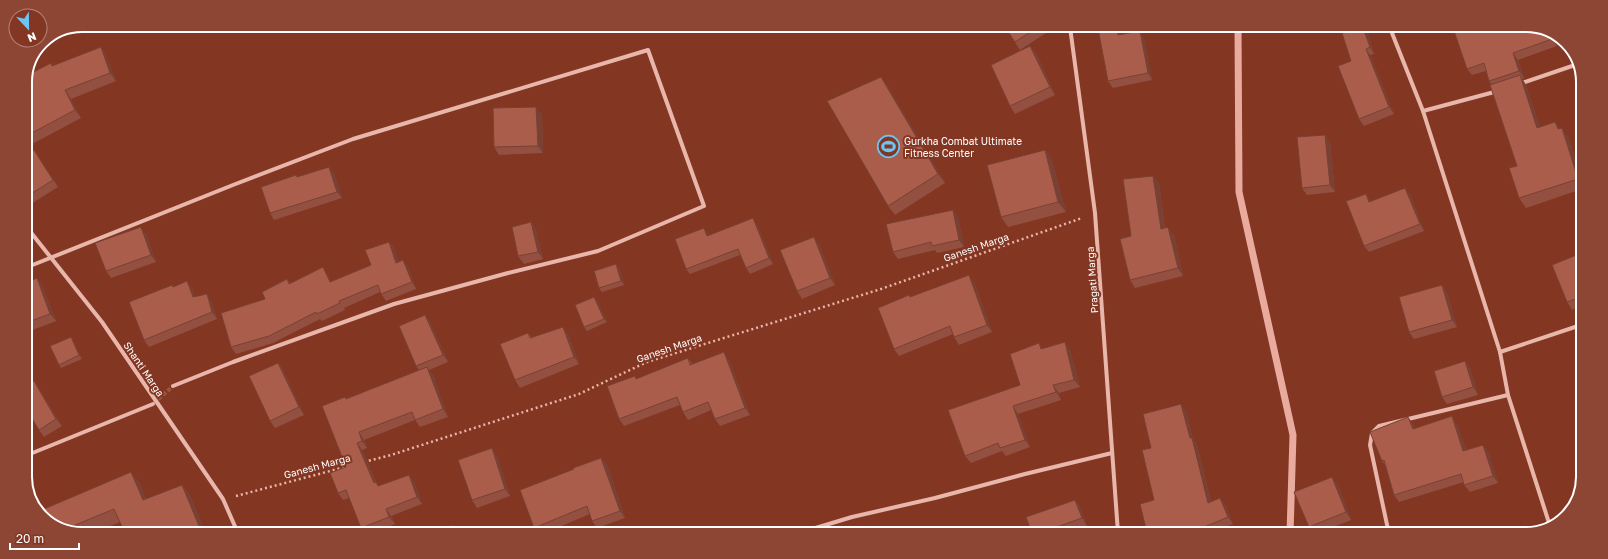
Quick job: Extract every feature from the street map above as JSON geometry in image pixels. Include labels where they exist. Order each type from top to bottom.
[{"type":"street","name":"Pragati Marga","points":[[1071,32],[1095,213],[1118,527]]},
{"type":"street","points":[[1392,32],[1423,111],[1500,352],[1508,395],[1549,522]]},
{"type":"street","points":[[32,265],[232,185],[353,139],[648,50],[704,206],[598,250],[394,304],[233,362],[173,386]]},
{"type":"street","points":[[1513,86],[1573,66]]},
{"type":"street","points":[[1423,111],[1505,88]]},
{"type":"street","name":"Shanti Marga","points":[[32,234],[102,322],[223,499],[235,527]]},
{"type":"street","points":[[1500,352],[1576,327]]},
{"type":"street","points":[[1388,527],[1370,445],[1372,433],[1379,426],[1508,395]]},
{"type":"street","points":[[32,453],[153,404]]},
{"type":"street","points":[[817,527],[1112,453]]},
{"type":"path","name":"Ganesh Marga","points":[[360,463],[391,455],[579,394],[647,362],[881,289],[1095,213]]},
{"type":"path","name":"Ganesh Marga","points":[[223,499],[353,465]]},
{"type":"building","points":[[1008,32],[1030,32],[1015,42]]},
{"type":"building","points":[[1099,32],[1118,32],[1118,35],[1140,32],[1148,73],[1108,81]]},
{"type":"building","points":[[1364,32],[1370,47],[1366,49],[1389,107],[1359,119],[1338,66],[1351,61],[1342,33]]},
{"type":"building","points":[[1454,32],[1526,32],[1536,33],[1552,39],[1513,53],[1519,71],[1489,81],[1484,63],[1467,69]]},
{"type":"building","points":[[1030,46],[1050,87],[1010,106],[991,65]]},
{"type":"building","points":[[101,47],[110,73],[65,90],[75,110],[32,133],[33,72],[51,63],[52,66]]},
{"type":"building","points":[[1520,75],[1537,128],[1555,122],[1558,129],[1562,128],[1576,173],[1576,180],[1519,198],[1509,168],[1517,166],[1490,85]]},
{"type":"building","name":"Gurkha Combat Ultimate Fitness Center","points":[[881,77],[938,174],[888,206],[827,101]]},
{"type":"building","points":[[536,107],[538,146],[494,147],[493,108]]},
{"type":"building","points":[[1325,135],[1330,185],[1302,188],[1297,137]]},
{"type":"building","points":[[34,150],[53,180],[32,193],[32,151]]},
{"type":"building","points":[[1045,150],[1058,202],[1001,217],[987,165]]},
{"type":"building","points":[[329,167],[337,192],[270,213],[261,187],[296,175],[297,177]]},
{"type":"building","points":[[1153,176],[1161,229],[1168,227],[1178,268],[1130,280],[1120,239],[1131,236],[1123,179]]},
{"type":"building","points":[[1405,188],[1420,224],[1364,246],[1346,201],[1366,194],[1369,202]]},
{"type":"building","points":[[953,210],[959,240],[932,246],[931,242],[893,252],[886,224]]},
{"type":"building","points":[[753,218],[769,258],[746,268],[738,249],[686,269],[675,239],[704,228],[707,236]]},
{"type":"building","points":[[531,222],[538,252],[518,256],[512,227]]},
{"type":"building","points":[[141,227],[151,255],[106,271],[95,243]]},
{"type":"building","points":[[814,237],[830,278],[797,291],[780,250]]},
{"type":"building","points":[[389,242],[396,263],[403,260],[412,282],[381,294],[378,285],[339,301],[340,303],[317,314],[316,312],[269,336],[231,347],[221,313],[265,299],[262,292],[287,279],[289,284],[323,267],[330,282],[371,265],[365,250]]},
{"type":"building","points":[[1576,255],[1576,299],[1567,302],[1552,265]]},
{"type":"building","points":[[616,264],[621,281],[599,288],[594,271]]},
{"type":"building","points":[[969,275],[987,325],[954,337],[950,326],[894,349],[878,308],[909,295],[910,297]]},
{"type":"building","points":[[37,278],[50,314],[32,320],[32,280]]},
{"type":"building","points":[[187,281],[193,297],[207,294],[212,312],[144,340],[129,302],[172,285],[173,287]]},
{"type":"building","points":[[1442,285],[1452,320],[1409,332],[1399,297]]},
{"type":"building","points":[[594,297],[604,319],[584,327],[575,305]]},
{"type":"building","points":[[425,315],[443,355],[416,366],[399,326]]},
{"type":"building","points":[[563,327],[574,357],[515,380],[500,344],[528,333],[530,338]]},
{"type":"building","points":[[71,337],[79,355],[59,365],[50,346]]},
{"type":"building","points":[[1065,342],[1074,380],[1053,385],[1056,392],[1013,406],[1025,440],[1000,448],[998,443],[965,456],[948,410],[1020,385],[1010,354],[1039,343],[1041,349]]},
{"type":"building","points":[[724,352],[745,408],[715,419],[708,402],[683,412],[677,397],[619,419],[607,386],[635,376],[636,379],[688,358],[690,365]]},
{"type":"building","points":[[1465,361],[1473,387],[1442,397],[1434,371]]},
{"type":"building","points":[[278,363],[299,407],[270,421],[249,376]]},
{"type":"building","points":[[427,367],[443,409],[415,420],[412,412],[359,432],[362,441],[357,443],[374,483],[376,482],[378,486],[409,475],[417,497],[386,509],[389,517],[364,527],[361,527],[346,490],[338,493],[330,473],[346,467],[322,406],[345,397],[346,399]]},
{"type":"building","points":[[34,381],[56,419],[39,430],[32,418],[32,382]]},
{"type":"building","points":[[1181,404],[1190,438],[1192,438],[1208,503],[1220,498],[1228,517],[1204,527],[1146,527],[1140,504],[1154,500],[1142,450],[1151,448],[1143,414]]},
{"type":"building","points":[[1452,416],[1463,451],[1483,445],[1493,476],[1464,485],[1461,474],[1394,495],[1384,460],[1382,461],[1370,432],[1408,417],[1413,429]]},
{"type":"building","points":[[492,448],[505,489],[472,500],[458,460]]},
{"type":"building","points":[[601,458],[620,511],[592,521],[587,506],[534,527],[520,490],[574,469],[573,468]]},
{"type":"building","points":[[131,472],[143,500],[182,485],[199,527],[122,527],[114,509],[72,526],[51,517],[43,509]]},
{"type":"building","points":[[1332,477],[1346,512],[1309,527],[1294,492]]},
{"type":"building","points":[[1075,500],[1082,518],[1057,527],[1030,527],[1026,517]]},
{"type":"waterway","points":[[1238,32],[1239,192],[1293,435],[1290,527]]},
{"type":"tunnel","points":[[154,403],[173,386]]},
{"type":"place","name":"Gurkha Combat Ultimate Fitness Center","points":[[889,147]]}]
